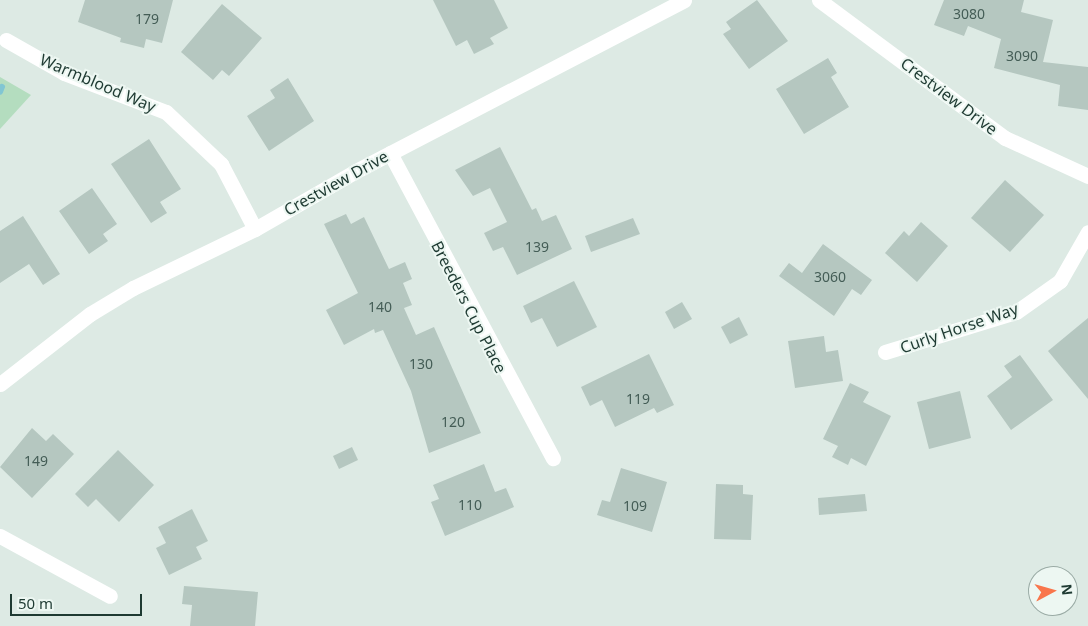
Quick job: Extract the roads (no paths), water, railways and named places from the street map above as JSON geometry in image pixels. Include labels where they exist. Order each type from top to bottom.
[{"type":"street","name":"Crestview Drive","points":[[0,384],[90,314],[255,229],[390,153],[684,0]]},
{"type":"street","name":"Crestview Drive","points":[[819,0],[1005,138],[1088,176]]},
{"type":"street","name":"Warmblood Way","points":[[6,40],[64,73],[166,112],[221,164],[255,229]]},
{"type":"street","name":"Breeders Cup Place","points":[[390,153],[553,458]]},
{"type":"street","name":"Curly Horse Way","points":[[885,352],[1016,312],[1060,281],[1088,232]]},
{"type":"street","points":[[0,536],[110,596]]},
{"type":"waterway","points":[[0,92],[2,87]]}]
